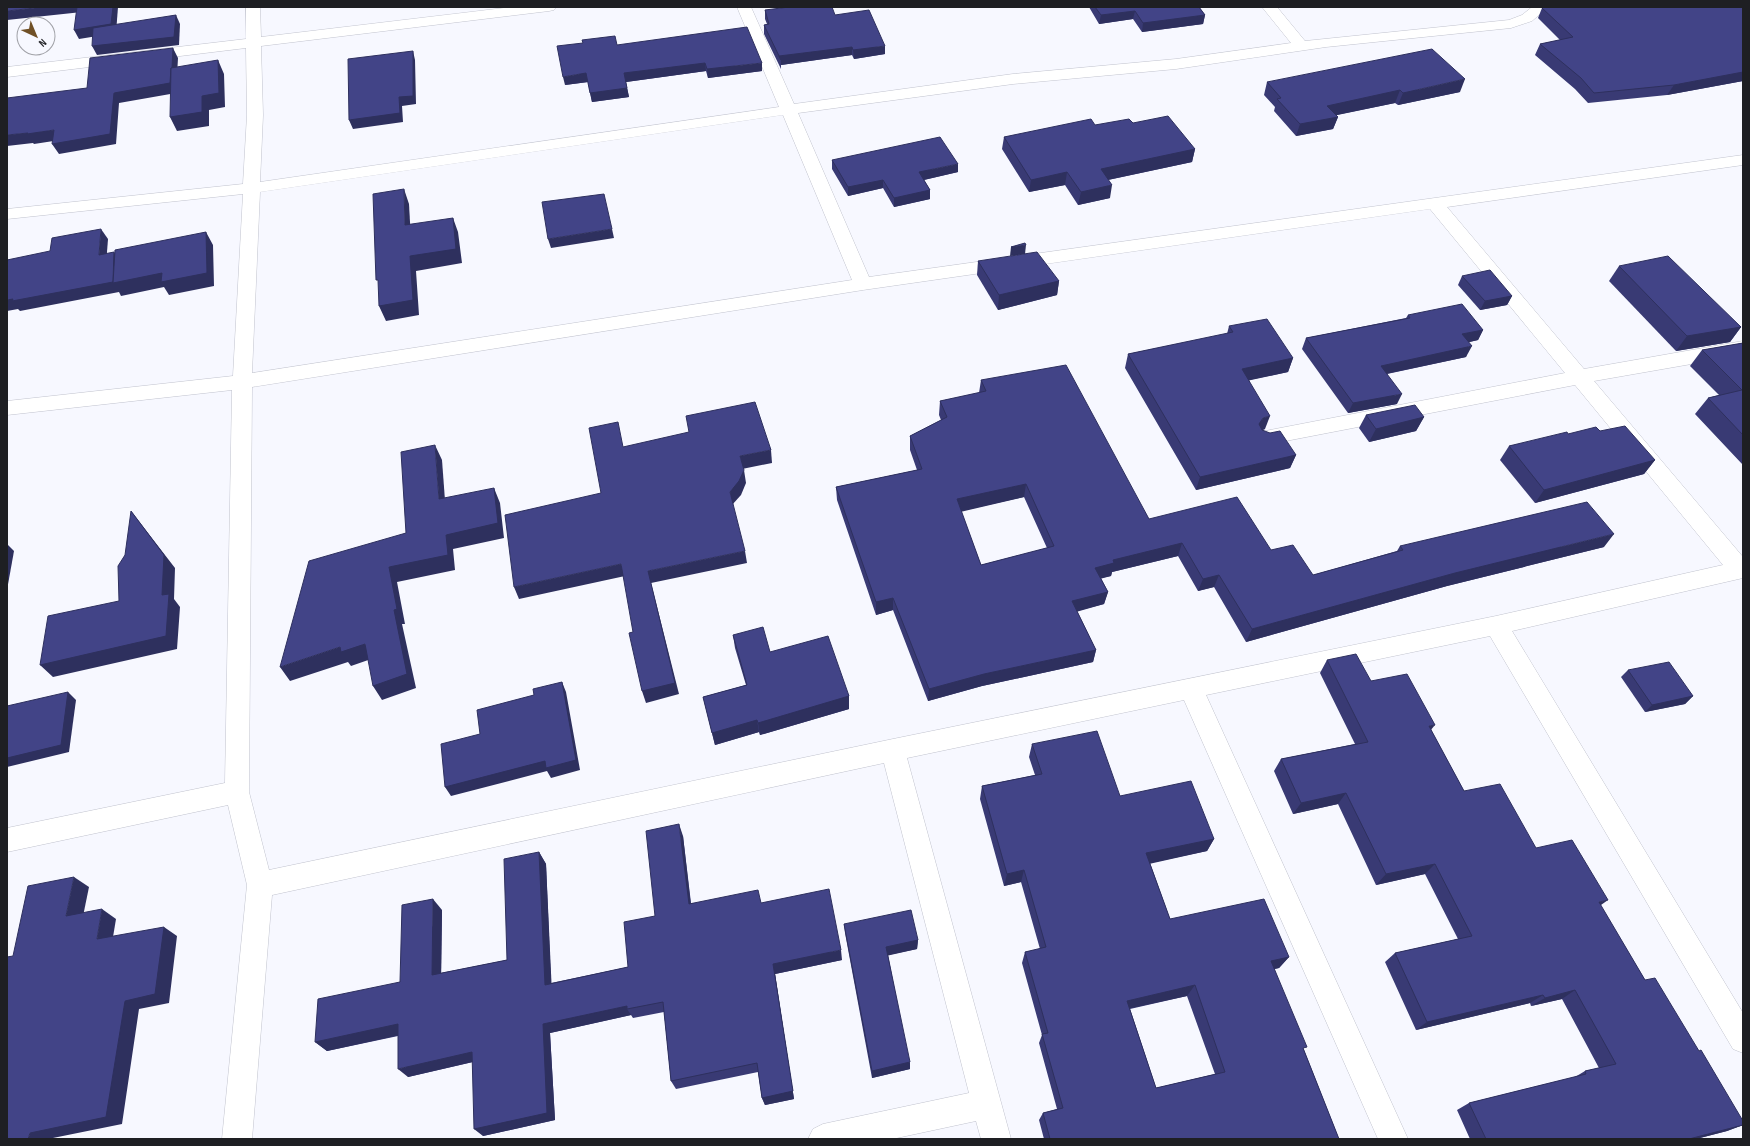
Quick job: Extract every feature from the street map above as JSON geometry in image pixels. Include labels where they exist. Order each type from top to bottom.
[{"type":"street","points":[[237,1139],[260,885],[238,792],[242,382],[255,115],[253,7]]},
{"type":"street","points":[[7,72],[549,7]]},
{"type":"street","points":[[744,7],[863,284]]},
{"type":"street","points":[[1269,7],[1301,46]]},
{"type":"street","points":[[7,214],[252,188],[788,110],[1013,79],[1176,64],[1301,46],[1511,24],[1527,18],[1541,7]]},
{"type":"street","points":[[7,408],[242,382],[863,284],[1743,160]]},
{"type":"street","points":[[260,885],[893,750],[1496,625],[1741,569],[1435,204]]},
{"type":"street","points":[[1265,438],[1580,377],[1743,348]]},
{"type":"street","points":[[1496,625],[1743,1039]]},
{"type":"street","points":[[1191,688],[1393,1139]]},
{"type":"street","points":[[893,750],[996,1139]]},
{"type":"street","points":[[7,840],[238,792]]},
{"type":"street","points":[[822,1139],[986,1104]]},
{"type":"building","points":[[7,7],[44,7],[7,11]]},
{"type":"building","points":[[77,7],[113,7],[111,24],[74,30]]},
{"type":"building","points":[[789,7],[832,7],[835,15],[869,10],[885,46],[853,50],[852,47],[779,56],[764,25],[769,24],[765,10]]},
{"type":"building","points":[[1095,7],[1199,7],[1205,15],[1143,23],[1135,11],[1101,15]]},
{"type":"building","points":[[1743,7],[1743,72],[1674,85],[1594,93],[1581,78],[1540,44],[1573,37],[1542,8]]},
{"type":"building","points":[[176,15],[174,37],[92,46],[93,28]]},
{"type":"building","points":[[747,27],[762,63],[707,69],[705,63],[624,73],[627,88],[590,93],[586,73],[563,77],[557,46],[583,43],[582,40],[615,36],[617,45]]},
{"type":"building","points":[[173,48],[170,83],[114,93],[110,134],[52,144],[54,130],[7,135],[7,98],[87,88],[90,58]]},
{"type":"building","points":[[1432,49],[1465,79],[1403,93],[1400,90],[1327,106],[1338,117],[1300,124],[1277,99],[1281,98],[1267,82]]},
{"type":"building","points":[[413,51],[413,96],[399,97],[400,113],[349,120],[348,59]]},
{"type":"building","points":[[218,60],[219,93],[202,96],[202,112],[170,117],[171,68]]},
{"type":"building","points":[[1168,116],[1195,149],[1101,169],[1112,185],[1081,192],[1067,172],[1031,180],[1004,137],[1091,119],[1095,125],[1129,119],[1133,123]]},
{"type":"building","points":[[940,137],[958,164],[919,172],[930,190],[894,198],[883,180],[848,187],[832,160]]},
{"type":"building","points":[[404,189],[405,225],[453,218],[456,249],[410,256],[413,300],[379,306],[378,280],[376,280],[373,194]]},
{"type":"building","points":[[604,194],[612,229],[548,239],[542,202]]},
{"type":"building","points":[[101,229],[99,255],[114,252],[113,282],[12,301],[13,299],[7,300],[7,260],[50,251],[52,238]]},
{"type":"building","points":[[206,232],[207,273],[161,282],[162,273],[113,283],[115,250]]},
{"type":"building","points":[[1025,243],[1026,245],[1011,247]]},
{"type":"building","points":[[1037,252],[1059,281],[999,295],[978,261]]},
{"type":"building","points":[[1668,256],[1741,327],[1687,336],[1619,266]]},
{"type":"building","points":[[1490,270],[1512,296],[1485,301],[1462,276]]},
{"type":"building","points":[[1462,304],[1483,330],[1462,334],[1472,346],[1381,366],[1402,394],[1353,403],[1306,338],[1410,318],[1408,315]]},
{"type":"building","points":[[1267,319],[1293,358],[1242,369],[1270,416],[1263,418],[1259,424],[1262,430],[1270,433],[1280,431],[1296,455],[1200,477],[1128,354],[1233,332],[1229,326]]},
{"type":"building","points":[[1743,343],[1743,435],[1708,398],[1742,390],[1702,350]]},
{"type":"building","points":[[1066,365],[1149,519],[1237,497],[1271,550],[1293,545],[1313,575],[1403,550],[1400,546],[1587,502],[1614,534],[1455,573],[1252,629],[1219,575],[1203,579],[1182,543],[1113,560],[1114,563],[1095,568],[1108,592],[1072,601],[1096,650],[984,674],[929,689],[893,598],[876,602],[836,487],[922,469],[910,436],[947,417],[940,401],[986,391],[981,380]],"holes":[[[1026,484],[1054,546],[981,565],[957,499]]]},
{"type":"building","points":[[755,402],[771,450],[740,456],[744,470],[739,481],[730,492],[745,551],[648,571],[675,683],[642,691],[629,633],[633,632],[621,564],[514,587],[505,515],[601,493],[589,428],[618,422],[623,447],[689,432],[686,416]]},
{"type":"building","points":[[1415,405],[1424,417],[1376,429],[1366,415]]},
{"type":"building","points":[[1625,426],[1655,460],[1544,490],[1509,446],[1567,432],[1568,434],[1596,427],[1600,431]]},
{"type":"building","points":[[435,445],[439,499],[494,488],[498,523],[446,535],[448,555],[389,567],[397,609],[394,610],[407,674],[373,686],[365,644],[341,652],[340,647],[280,667],[309,561],[406,533],[401,452]]},
{"type":"building","points":[[131,511],[164,555],[162,595],[169,594],[166,636],[40,665],[48,616],[119,601],[118,566],[125,555]]},
{"type":"building","points":[[763,627],[770,652],[828,636],[849,696],[758,723],[757,720],[712,733],[703,697],[747,685],[733,635]]},
{"type":"building","points":[[1356,654],[1371,681],[1407,674],[1435,725],[1429,726],[1464,791],[1500,784],[1536,848],[1572,840],[1608,900],[1599,902],[1645,980],[1655,978],[1699,1051],[1701,1050],[1743,1121],[1743,1125],[1689,1139],[1486,1139],[1469,1103],[1586,1074],[1585,1071],[1616,1064],[1575,990],[1545,998],[1543,995],[1427,1022],[1395,953],[1472,936],[1435,864],[1386,874],[1346,793],[1301,803],[1281,759],[1368,742],[1327,660]]},
{"type":"building","points":[[1669,662],[1693,696],[1652,705],[1628,670]]},
{"type":"building","points":[[562,682],[576,760],[546,768],[545,761],[445,787],[441,744],[480,734],[477,710],[534,695],[533,689]]},
{"type":"building","points":[[68,692],[61,745],[7,758],[7,706]]},
{"type":"building","points":[[1097,731],[1120,796],[1191,781],[1214,839],[1146,853],[1170,919],[1264,899],[1289,957],[1271,961],[1307,1047],[1303,1048],[1339,1139],[1050,1139],[1043,1113],[1063,1108],[1042,1034],[1048,1033],[1025,952],[1046,947],[1024,870],[1007,874],[982,786],[1042,774],[1032,744]],"holes":[[[1195,985],[1225,1072],[1156,1088],[1127,1001]]]},
{"type":"building","points":[[679,824],[689,904],[758,890],[761,903],[829,889],[841,950],[773,964],[793,1091],[762,1098],[757,1063],[671,1081],[663,1002],[627,1009],[627,1006],[543,1024],[547,1113],[474,1129],[472,1052],[398,1069],[398,1024],[315,1042],[318,999],[400,982],[402,905],[433,899],[432,975],[507,960],[504,859],[539,852],[545,985],[628,967],[624,922],[655,916],[646,831]]},
{"type":"building","points":[[74,877],[66,916],[102,909],[97,939],[164,927],[155,994],[125,1001],[106,1117],[30,1133],[28,1139],[7,1139],[7,957],[13,956],[28,886]]},
{"type":"building","points":[[911,910],[918,940],[886,947],[910,1062],[872,1071],[844,924]]}]
